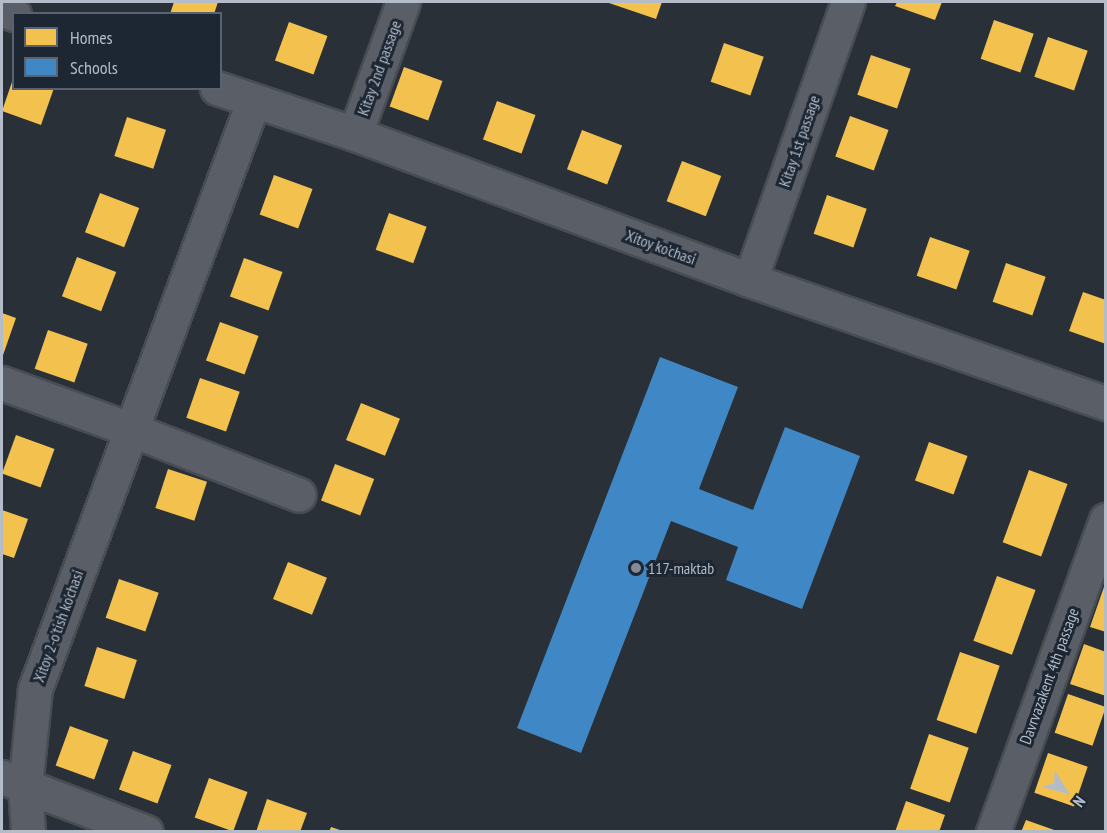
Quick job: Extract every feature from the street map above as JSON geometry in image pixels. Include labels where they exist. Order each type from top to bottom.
[{"type":"street","name":"Kitay 2nd passage","points":[[355,134],[403,2]]},
{"type":"street","name":"Kitay 1st passage","points":[[750,280],[848,2]]},
{"type":"street","name":"Xitoy ko'chasi","points":[[222,90],[355,134],[750,280],[1106,403]]},
{"type":"street","name":"Xitoy 2-o'tish ko'chasi","points":[[28,831],[13,782],[35,689],[253,102]]},
{"type":"street","points":[[2,383],[130,429],[299,495]]},
{"type":"street","name":"Davrvazakent 4th passage","points":[[993,831],[1106,520]]},
{"type":"street","points":[[13,782],[146,831]]},
{"type":"building: Homes","points":[[174,2],[218,2],[215,12],[171,12]]},
{"type":"building: Homes","points":[[606,2],[662,2],[656,19]]},
{"type":"building: Homes","points":[[897,2],[942,2],[935,20],[895,6]]},
{"type":"building: Homes","points":[[994,20],[1034,34],[1020,72],[981,59]]},
{"type":"building: Homes","points":[[289,22],[328,36],[314,75],[275,61]]},
{"type":"building: Homes","points":[[1048,37],[1088,51],[1074,90],[1034,77]]},
{"type":"building: Homes","points":[[724,43],[764,57],[750,95],[711,82]]},
{"type":"building: Homes","points":[[871,55],[911,69],[897,108],[857,95]]},
{"type":"building: Homes","points":[[404,67],[443,81],[428,120],[390,106]]},
{"type":"building: Homes","points":[[12,82],[12,90],[53,90],[41,125],[2,111]]},
{"type":"building: Homes","points":[[497,101],[536,115],[522,154],[483,140]]},
{"type":"building: Homes","points":[[850,116],[889,130],[874,170],[835,156]]},
{"type":"building: Homes","points":[[127,117],[166,130],[153,169],[114,156]]},
{"type":"building: Homes","points":[[582,130],[622,145],[607,185],[567,169]]},
{"type":"building: Homes","points":[[682,161],[721,176],[706,216],[667,201]]},
{"type":"building: Homes","points":[[274,175],[313,189],[298,228],[260,214]]},
{"type":"building: Homes","points":[[100,193],[139,208],[124,247],[85,232]]},
{"type":"building: Homes","points":[[827,195],[867,209],[853,247],[814,234]]},
{"type":"building: Homes","points":[[389,213],[427,227],[413,263],[376,250]]},
{"type":"building: Homes","points":[[930,237],[970,251],[956,289],[917,276]]},
{"type":"building: Homes","points":[[77,257],[116,272],[101,311],[62,296]]},
{"type":"building: Homes","points":[[244,258],[283,272],[269,311],[230,297]]},
{"type":"building: Homes","points":[[1006,263],[1046,277],[1032,315],[993,302]]},
{"type":"building: Homes","points":[[1083,292],[1106,300],[1106,344],[1069,331]]},
{"type":"building: Homes","points":[[2,313],[16,318],[2,358]]},
{"type":"building: Homes","points":[[220,322],[259,336],[245,375],[206,361]]},
{"type":"building: Homes","points":[[48,330],[88,344],[74,382],[35,369]]},
{"type":"building: Homes","points":[[200,378],[240,392],[226,431],[186,418]]},
{"type":"building: Homes","points":[[361,403],[400,419],[385,456],[346,440]]},
{"type":"building: Homes","points":[[16,435],[55,449],[41,488],[2,474]]},
{"type":"building: Homes","points":[[929,442],[968,456],[954,495],[915,481]]},
{"type":"building: Homes","points":[[335,464],[374,479],[360,515],[321,500]]},
{"type":"building: Homes","points":[[168,469],[207,482],[194,521],[155,508]]},
{"type":"building: Homes","points":[[1029,470],[1068,484],[1041,556],[1003,542]]},
{"type":"building: Homes","points":[[2,510],[28,519],[14,558],[2,554]]},
{"type":"building: Homes","points":[[288,562],[327,578],[312,615],[273,599]]},
{"type":"building: Homes","points":[[997,576],[1036,590],[1012,655],[973,641]]},
{"type":"building: Homes","points":[[119,579],[159,593],[145,631],[106,618]]},
{"type":"building: Homes","points":[[1106,584],[1106,632],[1090,627]]},
{"type":"building: Homes","points":[[1084,644],[1106,652],[1106,696],[1070,684]]},
{"type":"building: Homes","points":[[97,647],[137,660],[124,699],[84,686]]},
{"type":"building: Homes","points":[[960,652],[1000,666],[976,734],[937,720]]},
{"type":"building: Homes","points":[[1068,694],[1106,707],[1092,746],[1055,733]]},
{"type":"building: Homes","points":[[70,726],[109,740],[94,779],[56,765]]},
{"type":"building: Homes","points":[[929,734],[969,748],[950,803],[910,789]]},
{"type":"building: Homes","points":[[133,751],[172,765],[158,804],[119,790]]},
{"type":"building: Homes","points":[[1048,753],[1088,767],[1074,806],[1034,793]]},
{"type":"building: Homes","points":[[209,778],[248,792],[233,831],[195,817]]},
{"type":"building: Homes","points":[[267,799],[307,813],[300,832],[256,832]]},
{"type":"building: Homes","points":[[906,801],[945,815],[939,832],[895,832]]},
{"type":"building: Homes","points":[[1026,820],[1057,831],[1057,832],[1021,832]]},
{"type":"building: Homes","points":[[331,827],[343,831],[343,832],[329,832]]},
{"type":"building: Schools","points":[[660,357],[738,387],[699,489],[753,510],[785,427],[860,456],[802,609],[726,580],[738,547],[671,521],[581,753],[517,728]]},
{"type":"place","name":"117-maktab","points":[[636,568]]}]
